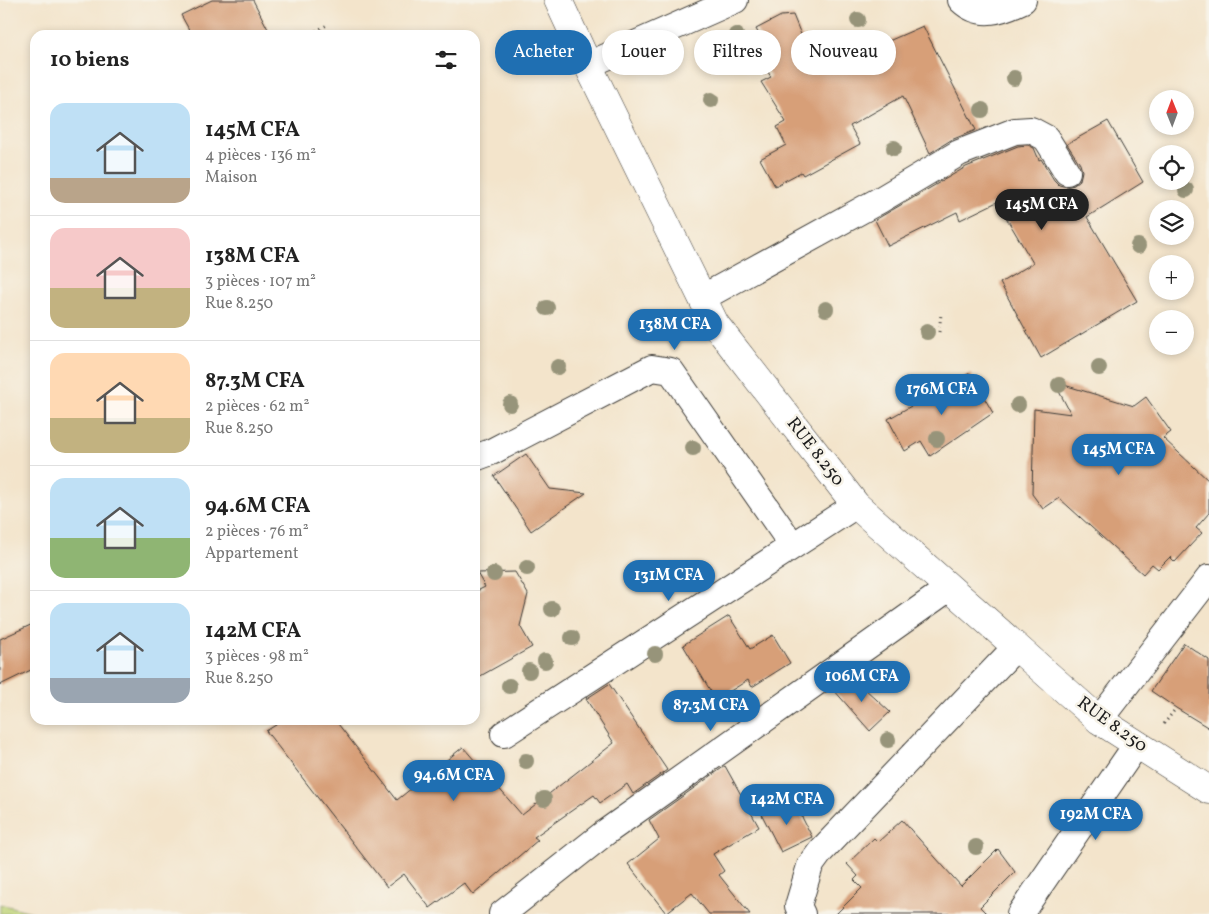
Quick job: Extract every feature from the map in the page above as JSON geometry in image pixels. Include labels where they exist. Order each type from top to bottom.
[{"type":"highway","name":"RUE 8.250","points":[[558,0],[572,30]]},
{"type":"highway","name":"RUE 8.250","points":[[592,73],[715,324],[856,505],[1099,720],[1209,790]]},
{"type":"street","points":[[592,63],[735,0]]},
{"type":"street","points":[[961,0],[967,6],[985,12],[1005,9],[1023,0]]},
{"type":"street","points":[[702,298],[880,200],[959,153],[1015,131],[1031,130],[1046,138],[1067,172]]},
{"type":"street","points":[[480,456],[652,368],[671,372],[793,546]]},
{"type":"street","points":[[504,734],[856,505]]},
{"type":"street","points":[[1099,720],[1209,578]]},
{"type":"street","points":[[502,914],[606,832],[949,588]]},
{"type":"street","points":[[802,914],[798,906],[810,866],[821,851],[1016,647]]},
{"type":"street","points":[[1020,914],[1137,744]]},
{"type":"path","points":[[318,30],[329,24]]},
{"type":"path","points":[[939,332],[941,314]]},
{"type":"path","points":[[1162,728],[1176,708]]},
{"type":"green space","points":[[0,904],[39,914],[0,914]]},
{"type":"building","points":[[212,0],[253,0],[268,30],[189,30],[181,15]]},
{"type":"building","points":[[793,15],[799,30],[791,30],[791,75],[896,75],[896,38],[923,26],[976,130],[951,140],[930,153],[903,96],[850,126],[860,144],[803,175],[801,172],[775,186],[760,159],[786,145],[777,127],[786,122],[761,82],[771,77],[770,75],[781,75],[781,30],[756,29],[781,16]]},
{"type":"building","points":[[1108,121],[1143,182],[1087,217],[1137,301],[1041,358],[1000,283],[1033,263],[997,202],[960,220],[957,212],[888,246],[875,220],[966,167],[1018,146],[1028,145],[1034,148],[1039,160],[1041,159],[1059,185],[1067,187],[1074,185],[1080,180],[1082,171],[1080,164],[1067,144]]},
{"type":"building","points":[[970,373],[993,413],[930,456],[921,441],[905,451],[888,419]]},
{"type":"building","points":[[1054,382],[1134,406],[1146,397],[1171,432],[1163,438],[1209,481],[1209,513],[1196,528],[1202,533],[1175,562],[1170,557],[1158,569],[1152,564],[1143,574],[1059,498],[1043,509],[1032,494],[1034,409],[1071,414]]},
{"type":"building","points":[[526,454],[550,489],[586,493],[531,531],[494,476]]},
{"type":"building","points":[[515,572],[528,594],[520,626],[532,647],[480,676],[480,590],[485,587],[480,578],[480,573]]},
{"type":"building","points":[[729,616],[750,649],[773,635],[790,663],[752,687],[748,680],[716,700],[683,645]]},
{"type":"building","points":[[30,625],[30,670],[0,685],[0,639]]},
{"type":"building","points":[[1184,643],[1209,660],[1209,728],[1151,691]]},
{"type":"building","points":[[851,676],[890,712],[870,731],[833,689]]},
{"type":"building","points":[[609,684],[667,770],[633,794],[627,784],[600,803],[594,795],[534,837],[538,840],[473,895],[464,883],[430,908],[404,874],[387,887],[266,731],[276,725],[339,725],[397,800],[463,747],[522,815],[614,743],[586,699]]},
{"type":"building","points":[[725,766],[759,827],[713,854],[724,871],[719,875],[750,914],[709,914],[692,893],[666,913],[628,864],[659,839],[649,820]]},
{"type":"building","points":[[793,799],[812,837],[781,852],[762,815]]},
{"type":"building","points":[[902,820],[961,886],[998,849],[1015,872],[980,907],[987,914],[836,914],[862,888],[854,880],[858,876],[847,864],[874,838],[878,842]]}]
